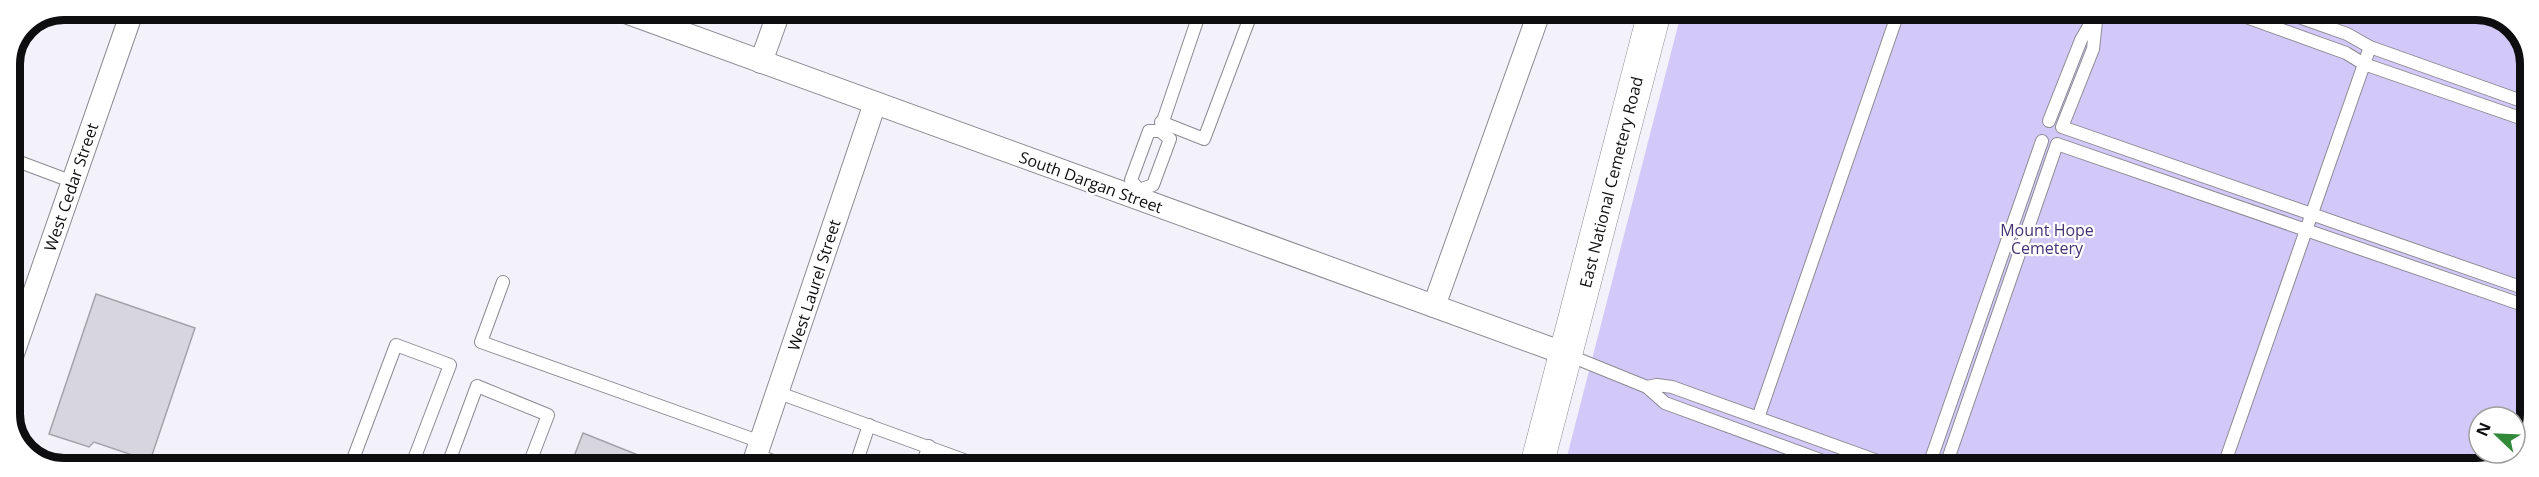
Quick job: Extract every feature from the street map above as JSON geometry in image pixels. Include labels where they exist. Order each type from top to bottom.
[{"type":"street","name":"West Cedar Street","points":[[20,334],[130,20]]},
{"type":"street","name":"South Dargan Street","points":[[646,20],[875,103],[1138,194],[1566,354]]},
{"type":"street","points":[[761,62],[776,20]]},
{"type":"street","points":[[1434,306],[1536,20]]},
{"type":"street","name":"East National Cemetery Road","points":[[1539,458],[1651,20]]},
{"type":"street","name":"West Laurel Street","points":[[756,455],[779,393],[875,103]]},
{"type":"lane","points":[[1161,126],[1197,20]]},
{"type":"lane","points":[[1161,126],[1170,139],[1153,185],[1138,194],[1131,180],[1149,131],[1161,126],[1204,139],[1249,20]]},
{"type":"lane","points":[[1758,418],[1896,20]]},
{"type":"lane","points":[[1936,458],[2042,141],[2040,134],[2042,127],[2049,121],[2081,40],[2092,20]]},
{"type":"lane","points":[[1950,458],[2057,144],[2063,137],[2062,127],[2093,49],[2096,20]]},
{"type":"lane","points":[[2255,20],[2346,53],[2364,64],[2519,118]]},
{"type":"lane","points":[[2307,20],[2347,34],[2370,46],[2519,100]]},
{"type":"lane","points":[[2227,458],[2370,46]]},
{"type":"lane","points":[[2049,121],[2519,287]]},
{"type":"lane","points":[[2042,141],[2050,146],[2057,144],[2519,305]]},
{"type":"lane","points":[[20,163],[73,182]]},
{"type":"lane","points":[[503,282],[481,342],[756,455]]},
{"type":"lane","points":[[354,457],[396,345],[450,365],[415,457]]},
{"type":"lane","points":[[1566,354],[1647,387],[1665,403],[1814,458]]},
{"type":"lane","points":[[1647,387],[1657,385],[1672,387],[1869,458]]},
{"type":"lane","points":[[451,457],[477,386],[548,415],[532,457]]},
{"type":"lane","points":[[779,393],[958,457]]},
{"type":"lane","points":[[858,457],[869,425]]},
{"type":"lane","points":[[925,457],[929,446]]},
{"type":"green space","name":"Mount Hope Cemetery","points":[[1679,20],[2481,20],[2495,24],[2507,32],[2515,44],[2519,60],[2519,405],[2467,405],[2467,458],[1567,458]]},
{"type":"building","points":[[96,294],[195,328],[151,457],[138,457],[94,442],[89,447],[49,434]]},
{"type":"building","points":[[583,433],[644,457],[574,457]]}]
